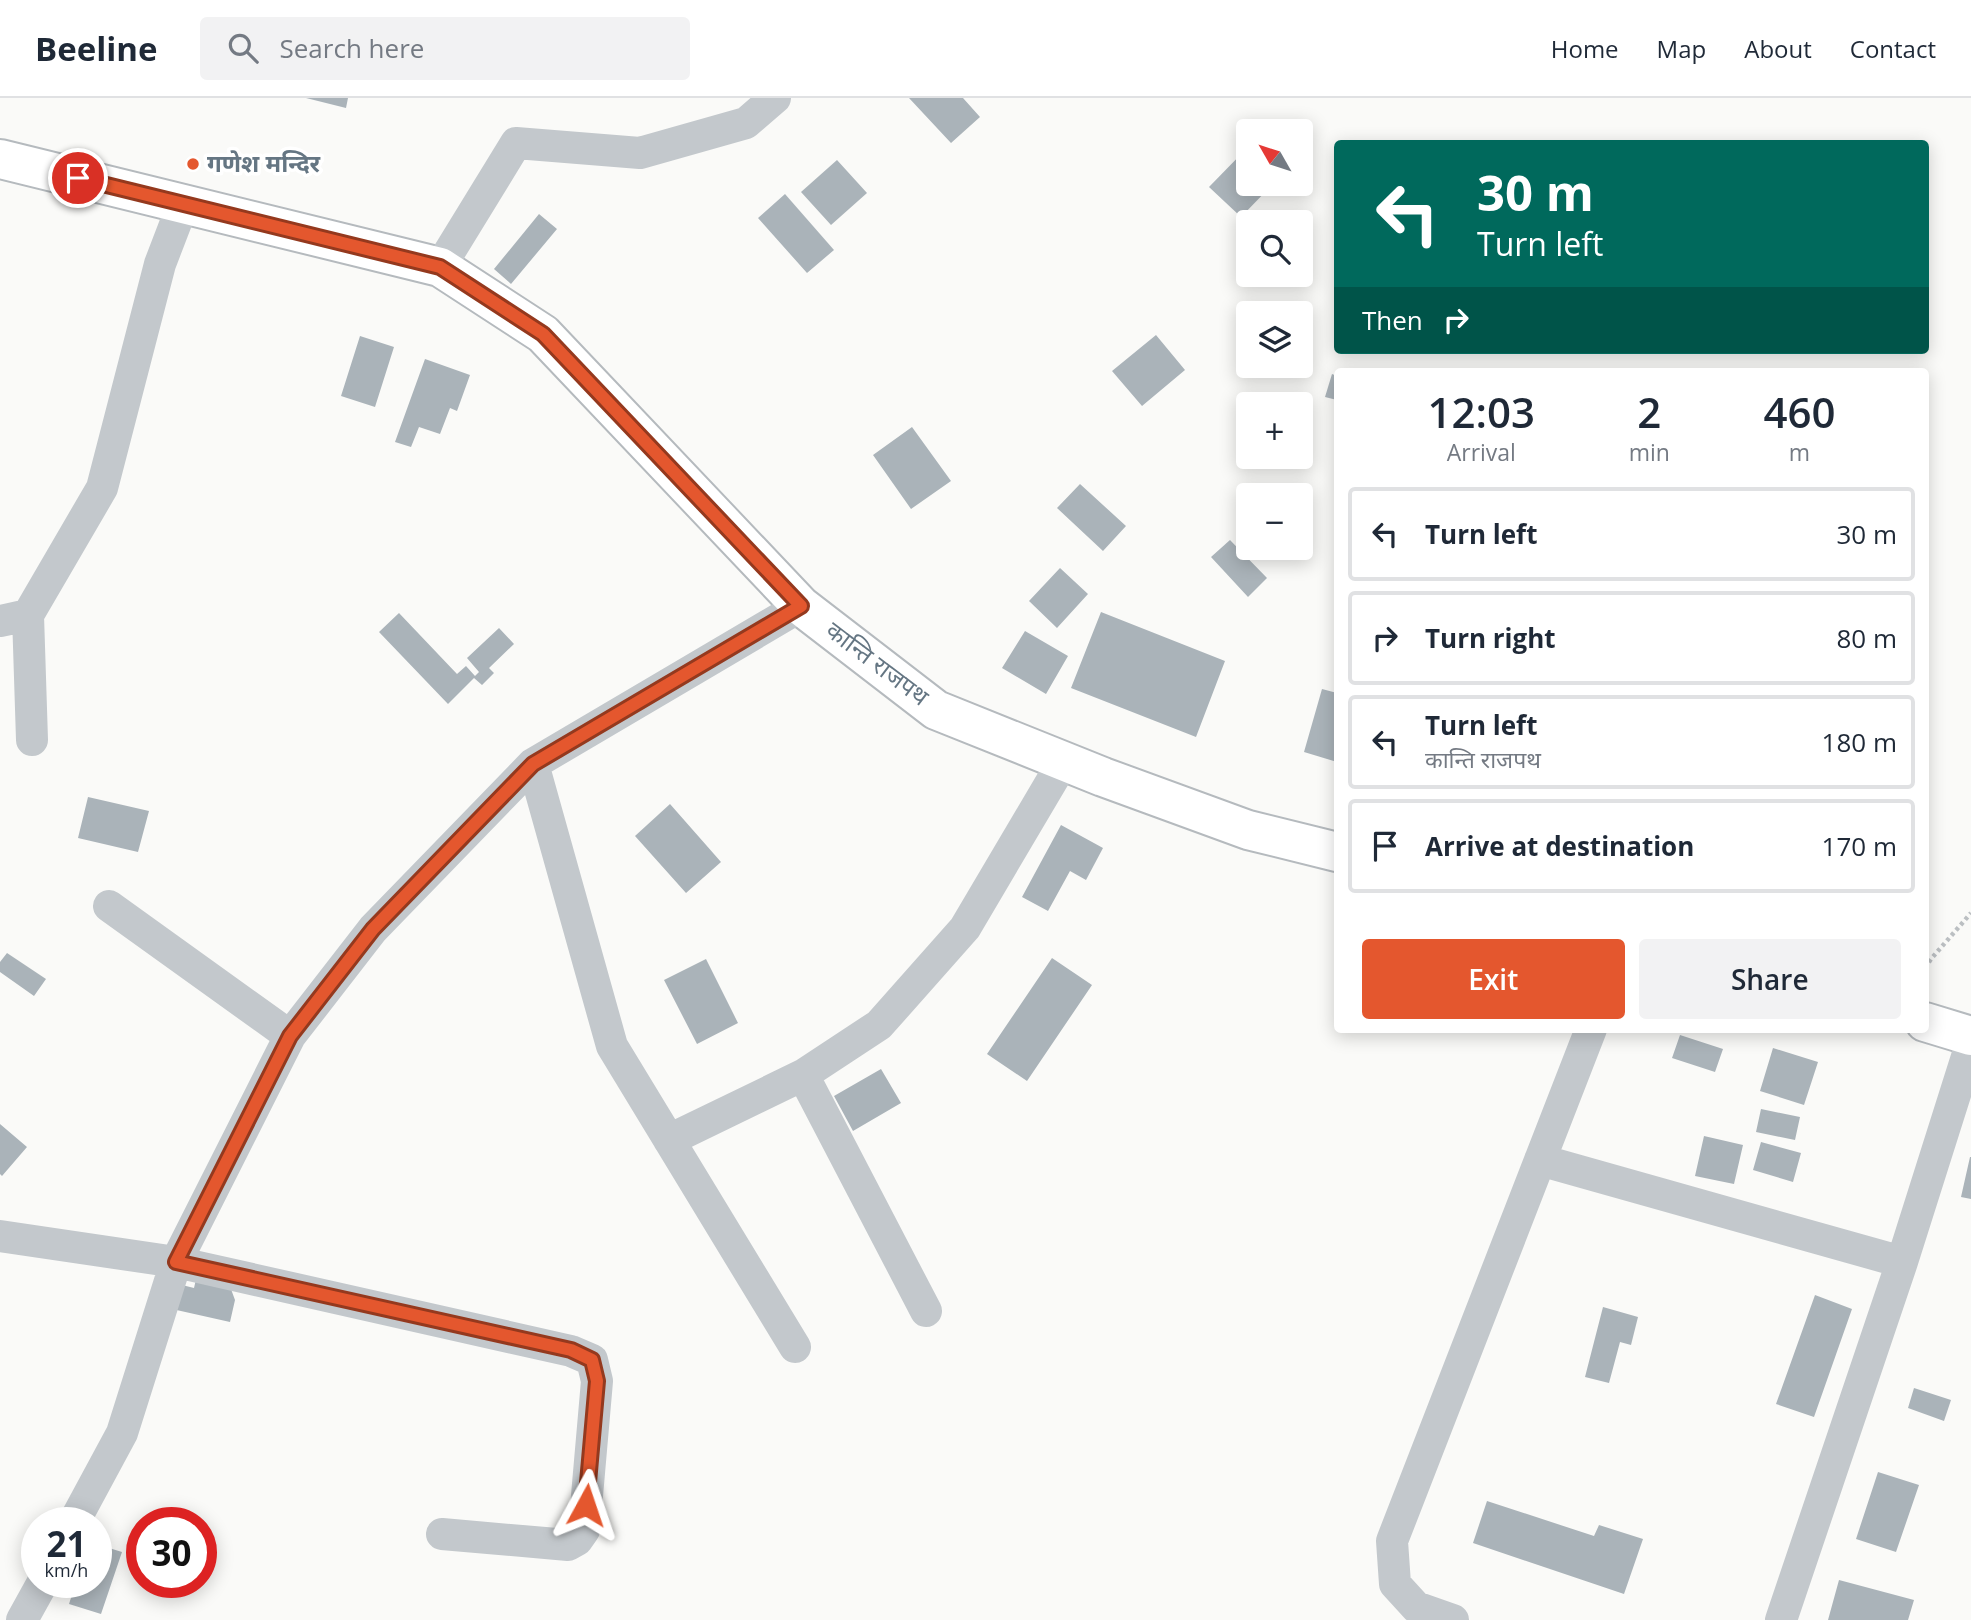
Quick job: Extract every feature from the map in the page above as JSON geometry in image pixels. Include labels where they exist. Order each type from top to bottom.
[{"type":"main road","name":"कान्ति राजपथ","points":[[0,159],[440,267],[543,334],[801,606],[936,709],[1063,762],[1248,830],[1334,851]]},
{"type":"main road","points":[[1929,1023],[1971,1035]]},
{"type":"street","points":[[440,267],[516,143],[640,153],[746,123],[775,98]]},
{"type":"street","points":[[32,740],[14,618],[102,488],[160,264],[183,204]]},
{"type":"street","points":[[82,1507],[122,1433],[176,1262],[290,1036],[373,929],[533,764],[801,606]]},
{"type":"street","points":[[669,1140],[803,1075],[879,1025],[965,929],[1063,762]]},
{"type":"street","points":[[533,764],[612,1046],[796,1347]]},
{"type":"street","points":[[108,906],[290,1036]]},
{"type":"street","points":[[1453,1620],[1416,1606],[1395,1584],[1392,1541],[1589,1033]]},
{"type":"street","points":[[1781,1620],[1902,1262],[1971,1044]]},
{"type":"street","points":[[803,1075],[926,1311]]},
{"type":"street","points":[[1540,1160],[1902,1262]]},
{"type":"street","points":[[0,1236],[176,1262],[571,1350],[592,1360],[597,1381],[596,1395],[584,1530],[577,1540],[568,1545],[442,1534]]},
{"type":"street","points":[[22,1620],[34,1598]]},
{"type":"path","points":[[1929,962],[1971,913]]},
{"type":"building","points":[[306,98],[348,98],[346,108]]},
{"type":"building","points":[[909,98],[963,98],[980,117],[951,143]]},
{"type":"building","points":[[1236,159],[1236,196],[1261,196],[1248,210],[1236,210],[1236,212],[1209,187]]},
{"type":"building","points":[[837,160],[867,193],[831,225],[801,192]]},
{"type":"building","points":[[785,194],[834,250],[807,273],[758,218]]},
{"type":"building","points":[[539,214],[557,229],[511,284],[494,269]]},
{"type":"building","points":[[1156,335],[1185,370],[1142,406],[1112,371]]},
{"type":"building","points":[[360,336],[394,347],[375,407],[341,396]]},
{"type":"building","points":[[425,359],[470,375],[457,411],[450,408],[440,434],[419,427],[411,447],[395,442]]},
{"type":"building","points":[[1332,374],[1334,399],[1325,397]]},
{"type":"building","points":[[912,427],[951,481],[911,509],[873,455]]},
{"type":"building","points":[[1080,484],[1126,526],[1103,551],[1057,508]]},
{"type":"building","points":[[1230,540],[1236,546],[1236,560],[1249,560],[1267,578],[1248,597],[1211,557]]},
{"type":"building","points":[[1060,568],[1088,594],[1057,628],[1029,601]]},
{"type":"building","points":[[1101,612],[1225,661],[1196,737],[1071,688]]},
{"type":"building","points":[[399,613],[457,674],[466,666],[475,676],[479,672],[467,658],[499,628],[514,644],[489,668],[494,673],[482,685],[474,678],[448,704],[379,632]]},
{"type":"building","points":[[1025,631],[1068,656],[1046,694],[1002,668]]},
{"type":"building","points":[[1322,689],[1334,692],[1334,761],[1304,752]]},
{"type":"building","points":[[88,797],[149,811],[138,852],[78,838]]},
{"type":"building","points":[[670,804],[721,862],[686,893],[635,836]]},
{"type":"building","points":[[1061,825],[1103,848],[1086,880],[1070,871],[1048,911],[1022,897]]},
{"type":"building","points":[[7,953],[46,979],[34,996],[0,972],[0,962]]},
{"type":"building","points":[[1052,958],[1092,985],[1027,1081],[987,1054]]},
{"type":"building","points":[[706,959],[738,1023],[697,1044],[664,980]]},
{"type":"building","points":[[1680,1035],[1723,1049],[1715,1072],[1672,1058]]},
{"type":"building","points":[[1773,1048],[1818,1062],[1804,1105],[1760,1091]]},
{"type":"building","points":[[881,1069],[901,1103],[853,1131],[834,1096]]},
{"type":"building","points":[[1761,1109],[1800,1117],[1795,1140],[1756,1132]]},
{"type":"building","points":[[0,1124],[27,1147],[2,1176],[0,1174]]},
{"type":"building","points":[[1704,1136],[1743,1145],[1734,1184],[1695,1176]]},
{"type":"building","points":[[1761,1142],[1801,1153],[1793,1182],[1753,1170]]},
{"type":"building","points":[[1971,1157],[1971,1199],[1961,1197]]},
{"type":"building","points":[[197,1275],[228,1281],[235,1300],[230,1322],[172,1309],[178,1284],[194,1288]]},
{"type":"building","points":[[1815,1295],[1852,1309],[1814,1417],[1776,1404]]},
{"type":"building","points":[[1603,1307],[1638,1317],[1631,1345],[1620,1342],[1609,1383],[1585,1377]]},
{"type":"building","points":[[1914,1388],[1951,1400],[1944,1421],[1908,1408]]},
{"type":"building","points":[[1878,1472],[1919,1485],[1896,1552],[1856,1539]]},
{"type":"building","points":[[1487,1501],[1594,1536],[1599,1525],[1643,1539],[1624,1594],[1473,1543]]},
{"type":"building","points":[[112,1549],[122,1552],[112,1582]]},
{"type":"building","points":[[1839,1580],[1914,1600],[1908,1620],[1828,1620]]},
{"type":"building","points":[[71,1598],[106,1598],[101,1614],[69,1604]]},
{"type":"place","name":"गणेश मन्दिर","points":[[193,164]]},
{"type":"route","points":[[78,178],[440,267],[543,334],[801,606],[533,764],[373,929],[290,1036],[176,1262],[571,1350],[592,1360],[597,1381],[586,1505]]}]
